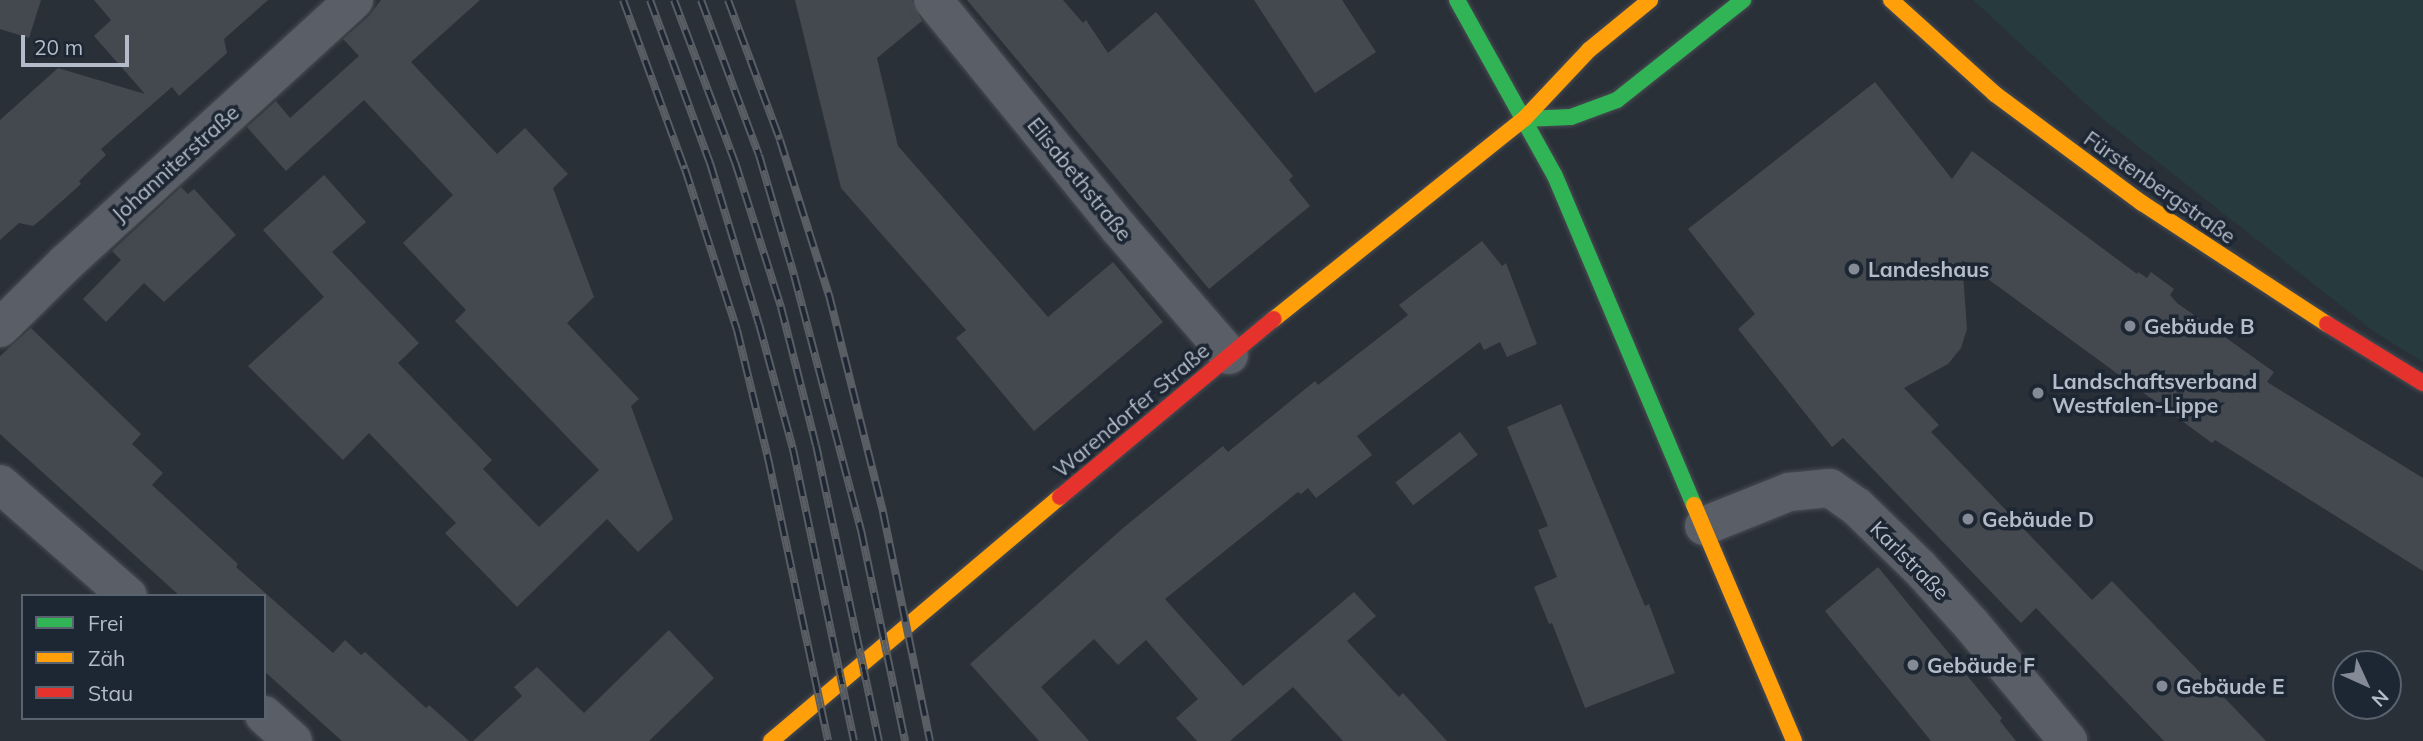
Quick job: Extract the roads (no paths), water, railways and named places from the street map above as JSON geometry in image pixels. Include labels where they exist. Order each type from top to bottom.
[{"type":"street","name":"Johanniterstraße","points":[[0,328],[65,263],[354,0]]},
{"type":"street","name":"Elisabethstraße","points":[[933,0],[1119,228],[1229,355]]},
{"type":"street","points":[[1457,0],[1555,176],[1794,741]]},
{"type":"street","name":"Warendorfer Straße","points":[[771,741],[1229,355],[1524,119],[1589,50],[1650,0]]},
{"type":"street","points":[[1524,119],[1571,117],[1616,100],[1743,0]]},
{"type":"street","name":"Fürstenbergstraße","points":[[1891,0],[1995,94],[2142,203],[2294,304],[2423,383]]},
{"type":"street","points":[[0,484],[126,594]]},
{"type":"street","name":"Karlstraße","points":[[1704,526],[1780,495],[1830,488],[1856,506],[1919,567],[1971,624],[2068,741]]},
{"type":"street","points":[[266,717],[293,741]]},
{"type":"railway","points":[[623,0],[685,169],[737,330],[768,458],[828,741]]},
{"type":"railway","points":[[650,0],[710,163],[759,324],[793,449],[854,741]]},
{"type":"railway","points":[[674,0],[735,162],[781,307],[816,445],[879,741]]},
{"type":"railway","points":[[701,0],[759,155],[794,275],[861,530],[905,741]]},
{"type":"railway","points":[[728,0],[780,140],[829,295],[883,512],[930,741]]},
{"type":"place","name":"Landeshaus","points":[[1854,269]]},
{"type":"place","name":"Gebäude B","points":[[2130,326]]},
{"type":"place","name":"Landschaftsverband Westfalen-Lippe","points":[[2038,393]]},
{"type":"place","name":"Gebäude D","points":[[1968,519]]},
{"type":"place","name":"Gebäude F","points":[[1913,665]]},
{"type":"place","name":"Gebäude E","points":[[2162,686]]}]
